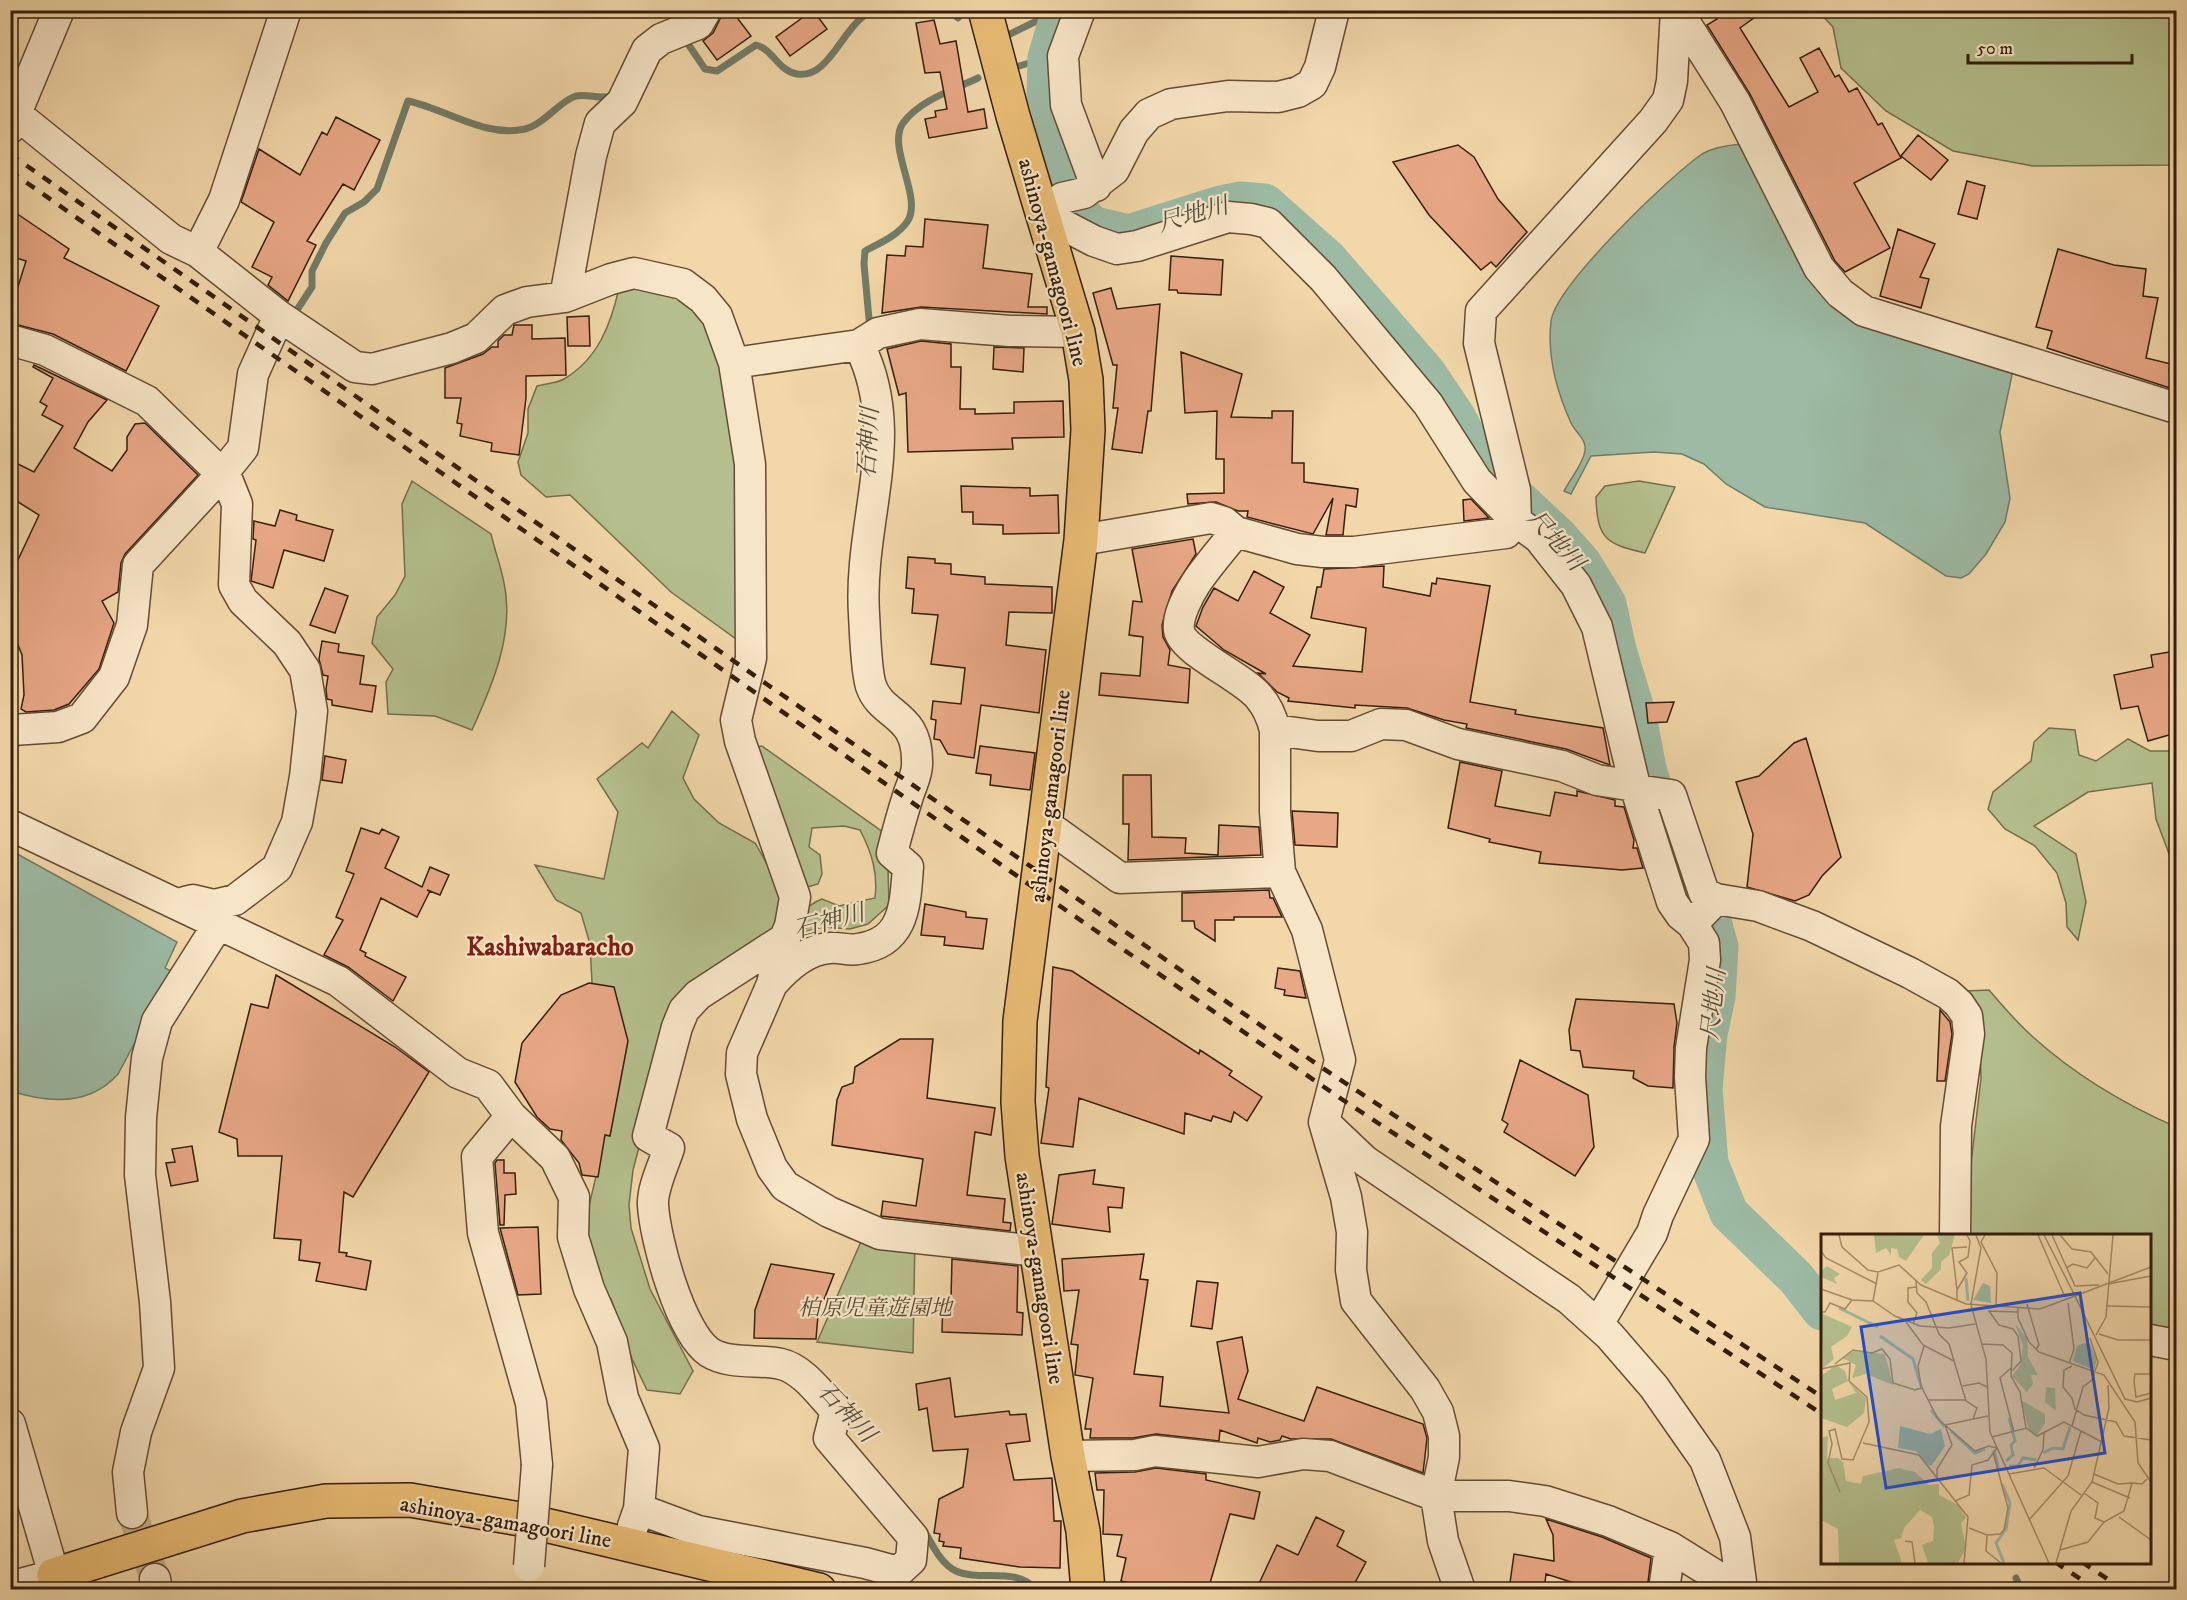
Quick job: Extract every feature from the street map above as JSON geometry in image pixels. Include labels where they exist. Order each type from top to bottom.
[{"type":"main road","name":"ashinoya-gamagoori line","points":[[985,10],[1013,116],[1071,198],[1078,332],[1086,380],[1088,430],[1081,540],[1020,1021],[1018,1070],[1022,1156],[1068,1456],[1083,1531],[1089,1590]]},
{"type":"main road","name":"ashinoya-gamagoori line","points":[[57,1585],[242,1516],[326,1501],[410,1500],[520,1519],[819,1590]]},
{"type":"street","points":[[59,10],[13,121],[171,239],[198,252],[279,316],[355,367],[372,369],[452,348],[476,338],[505,310],[527,302],[565,297],[610,279],[634,273],[682,284],[703,299],[717,316],[734,363],[750,475],[751,658],[736,720],[740,741],[795,897],[790,926],[742,1053],[741,1074],[752,1119],[772,1168],[785,1186],[829,1212],[880,1234],[1037,1251]]},
{"type":"street","points":[[198,252],[224,200],[286,10]]},
{"type":"street","points":[[565,297],[591,156],[600,123],[622,102],[647,50],[661,39],[698,24],[706,10]]},
{"type":"street","points":[[1080,10],[1063,56],[1071,198],[1094,241],[1117,249],[1137,246],[1228,217],[1268,223],[1323,278],[1384,349],[1428,404],[1477,481],[1515,506],[1576,585],[1597,627],[1645,790]]},
{"type":"street","points":[[1071,198],[1114,170],[1134,131],[1149,114],[1171,104],[1228,96],[1278,97],[1298,92],[1312,84],[1320,67],[1334,10]]},
{"type":"street","points":[[1676,10],[1736,102],[1819,268],[1840,293],[1864,311],[2176,408]]},
{"type":"street","points":[[1081,540],[1211,518],[1224,522],[1236,532],[1297,549],[1354,552],[1491,537],[1506,533],[1515,506],[1479,343],[1481,311],[1653,121],[1668,100],[1672,81],[1676,10]]},
{"type":"street","points":[[10,733],[12,730],[58,727],[82,718],[100,698],[114,677],[132,625],[138,565],[243,448],[253,374],[279,316]]},
{"type":"street","points":[[734,363],[867,340],[920,324],[1011,331],[1078,332]]},
{"type":"street","points":[[10,340],[45,350],[147,401],[227,479],[237,504],[234,585],[243,601],[287,643],[305,670],[312,711],[297,822],[277,868],[235,900],[214,905],[192,900],[179,904]]},
{"type":"street","points":[[778,959],[789,965],[805,956],[829,948],[855,950],[873,947],[885,940],[903,912],[900,860],[917,767],[910,729],[881,701],[871,687],[863,612],[867,546],[880,454],[877,392],[867,340]]},
{"type":"street","points":[[1236,532],[1196,583],[1181,615],[1179,630],[1187,644],[1234,675],[1259,696],[1272,718],[1275,730],[1275,812],[1280,872],[1307,930],[1340,1060],[1324,1122],[1346,1197],[1352,1232],[1351,1270],[1356,1301],[1425,1389],[1438,1412],[1444,1436],[1444,1457],[1436,1496],[1443,1541],[1460,1590]]},
{"type":"street","points":[[1275,730],[1318,736],[1351,736],[1381,724],[1406,724],[1458,744],[1562,766],[1597,780],[1671,795],[1704,893],[1706,960],[1691,1048],[1690,1077],[1694,1139],[1658,1215],[1652,1233],[1598,1324]]},
{"type":"street","points":[[1046,824],[1120,878],[1280,872]]},
{"type":"street","points":[[10,825],[338,981],[458,1072],[488,1084],[511,1116],[555,1158],[574,1197],[573,1237],[589,1289],[612,1342],[623,1398],[644,1448],[639,1509],[627,1543]]},
{"type":"street","points":[[1703,913],[1758,906],[1812,926],[1910,973],[1948,993],[1959,1004],[1967,1016],[1969,1034],[1956,1126],[1955,1234]]},
{"type":"street","points":[[132,1513],[128,1472],[136,1432],[159,1368],[155,1302],[140,1175],[141,1118],[147,1058],[157,1021],[219,923]]},
{"type":"street","points":[[639,1509],[698,1531],[865,1563],[898,1572],[911,1560],[913,1537],[829,1438],[836,1411],[802,1376],[783,1364],[730,1359],[709,1352],[690,1329],[666,1273],[653,1203],[659,1142],[684,1010],[698,994],[778,959]]},
{"type":"street","points":[[511,1116],[477,1157],[483,1233],[531,1403],[537,1465],[529,1566]]},
{"type":"street","points":[[1324,1122],[1365,1161],[1569,1299],[1598,1324],[1654,1387],[1706,1460],[1736,1537],[1740,1590]]},
{"type":"street","points":[[2151,1340],[2176,1345]]},
{"type":"street","points":[[10,1424],[57,1585],[10,1587]]},
{"type":"street","points":[[1068,1456],[1135,1455],[1155,1451],[1258,1462],[1303,1454],[1330,1456],[1436,1496],[1509,1496],[1545,1501],[1608,1521],[1670,1547],[1740,1590]]},
{"type":"street","points":[[1664,1590],[1670,1547]]},
{"type":"green space","points":[[1818,11],[2176,11],[2176,165],[2033,166],[1953,151],[1886,111],[1841,68],[1833,27]]},
{"type":"green space","points":[[633,282],[677,289],[713,327],[741,463],[743,644],[671,592],[570,495],[546,497],[521,475],[518,462],[528,433],[528,409],[537,386],[564,379],[586,361],[607,327],[619,288]]},
{"type":"green space","points":[[412,481],[491,534],[503,577],[507,602],[504,640],[494,677],[472,730],[435,716],[388,714],[386,682],[393,669],[372,643],[377,617],[395,595],[405,576],[402,504]]},
{"type":"green space","points":[[1639,481],[1675,487],[1645,553],[1613,543],[1607,538],[1599,523],[1597,511],[1596,497],[1605,486]]},
{"type":"green space","points":[[672,711],[699,735],[683,778],[694,799],[719,823],[755,843],[785,895],[773,931],[674,1015],[633,1170],[629,1205],[631,1228],[650,1289],[693,1371],[680,1394],[647,1390],[632,1359],[611,1299],[589,1274],[581,1240],[601,1155],[590,944],[581,913],[556,900],[535,865],[604,879],[618,812],[597,779],[642,743],[648,748]]},
{"type":"green space","points":[[2049,728],[2075,730],[2079,755],[2096,761],[2128,739],[2150,751],[2176,751],[2176,866],[2174,867],[2156,819],[2152,783],[2088,792],[2034,826],[2076,854],[2086,902],[2078,940],[2067,927],[2066,903],[2057,873],[2035,846],[2005,829],[1988,809],[1993,792],[2031,761],[2034,742]]},
{"type":"green space","points":[[762,746],[887,835],[889,905],[868,924],[850,929],[823,927],[793,935],[803,913],[822,899],[839,906],[875,898],[875,872],[871,855],[860,830],[844,826],[812,828],[809,847],[820,855],[822,874],[818,884],[804,888],[751,748]]},
{"type":"green space","points":[[1989,990],[2027,1032],[2066,1064],[2120,1099],[2176,1127],[2176,1333],[2151,1326],[2151,1234],[1966,1234],[1969,1181],[1981,1078],[1979,1022],[1965,991]]},
{"type":"green space","name":"柏原児童遊園地","points":[[867,1228],[915,1237],[913,1353],[817,1342]]},
{"type":"shaded area","points":[[1742,144],[1807,271],[2013,370],[2000,432],[2010,498],[2005,522],[1986,554],[1969,574],[1961,578],[1946,576],[1865,523],[1765,507],[1726,484],[1704,464],[1682,454],[1654,452],[1591,456],[1571,494],[1564,491],[1582,461],[1585,447],[1583,439],[1573,426],[1566,411],[1554,373],[1550,334],[1551,321],[1558,304],[1572,283],[1616,232],[1666,184],[1702,154]]},
{"type":"shaded area","points":[[10,850],[177,942],[165,968],[173,972],[118,1074],[95,1092],[82,1097],[39,1098],[11,1091]]},
{"type":"building","points":[[813,10],[827,29],[790,56],[776,37]]},
{"type":"building","points":[[1712,10],[1765,10],[1740,28],[1789,107],[1818,92],[1800,58],[1819,48],[1835,77],[1839,75],[1849,92],[1857,88],[1878,125],[1882,123],[1901,158],[1854,183],[1890,248],[1845,272],[1835,261],[1750,94],[1707,25],[1717,19]]},
{"type":"building","points":[[732,11],[751,36],[717,60],[703,41],[713,33],[722,15]]},
{"type":"building","points":[[934,20],[940,44],[956,41],[968,112],[984,109],[987,128],[929,138],[925,119],[936,117],[935,111],[947,109],[940,72],[925,73],[916,23]]},
{"type":"building","points":[[336,117],[380,140],[354,190],[343,184],[307,241],[316,245],[288,301],[268,285],[272,277],[252,267],[274,222],[241,202],[259,149],[300,175],[322,132],[327,135]]},
{"type":"building","points":[[1918,135],[1948,160],[1931,180],[1901,156]]},
{"type":"building","points":[[1458,145],[1474,157],[1498,199],[1527,232],[1496,267],[1491,262],[1481,270],[1429,215],[1393,162]]},
{"type":"building","points":[[1967,181],[1985,186],[1977,219],[1958,214]]},
{"type":"building","points":[[10,209],[69,249],[64,258],[159,306],[126,371],[53,334],[10,323],[10,291],[16,293],[26,261],[10,256]]},
{"type":"building","points":[[925,219],[988,225],[983,268],[1032,274],[1028,307],[1047,307],[1047,314],[921,307],[882,313],[887,255],[905,256],[906,246],[923,247]]},
{"type":"building","points":[[1898,229],[1935,244],[1920,277],[1929,279],[1921,308],[1880,296]]},
{"type":"building","points":[[2058,249],[2114,265],[2146,269],[2143,296],[2158,298],[2146,358],[2171,364],[2169,370],[2176,372],[2176,390],[2047,348],[2052,331],[2036,327]]},
{"type":"building","points":[[1171,256],[1223,260],[1221,295],[1178,293],[1177,290],[1169,290]]},
{"type":"building","points":[[1111,288],[1117,309],[1160,304],[1151,411],[1148,411],[1142,453],[1112,449],[1118,408],[1113,408],[1117,365],[1113,365],[1093,293]]},
{"type":"building","points":[[589,316],[590,346],[568,346],[567,317]]},
{"type":"building","points":[[514,325],[532,325],[532,339],[565,338],[566,375],[526,376],[526,398],[519,455],[491,451],[492,443],[460,436],[462,424],[457,423],[461,398],[445,398],[445,368],[483,354],[492,347],[498,347],[498,341],[504,335],[512,335]]},
{"type":"building","points":[[921,341],[951,344],[951,367],[961,367],[960,409],[975,409],[975,414],[1014,413],[1014,402],[1063,401],[1064,437],[1012,438],[1013,449],[908,452],[906,393],[899,395],[887,349]]},
{"type":"building","points":[[994,347],[1024,348],[1023,372],[993,369]]},
{"type":"building","points":[[1181,352],[1242,374],[1231,417],[1272,418],[1272,411],[1293,411],[1292,463],[1304,463],[1304,482],[1358,489],[1356,507],[1346,505],[1343,535],[1326,535],[1333,498],[1313,534],[1247,517],[1248,511],[1238,511],[1216,502],[1188,504],[1187,494],[1224,493],[1224,459],[1216,459],[1217,411],[1185,413]]},
{"type":"building","points":[[34,365],[107,400],[88,422],[74,448],[112,471],[127,450],[127,437],[135,424],[145,423],[198,475],[125,554],[121,563],[118,592],[102,601],[114,623],[99,669],[69,704],[54,710],[26,712],[21,709],[24,695],[22,655],[10,625],[10,577],[39,515],[10,497],[10,460],[34,472],[63,426],[42,415],[47,406],[40,402],[53,378],[33,367]]},
{"type":"building","points":[[961,486],[1030,488],[1030,496],[1058,495],[1059,533],[1003,534],[1003,525],[973,524],[973,512],[962,512]]},
{"type":"building","points":[[1471,499],[1489,518],[1464,521],[1463,500]]},
{"type":"building","points":[[280,510],[297,515],[296,520],[333,530],[324,561],[284,550],[273,588],[251,581],[256,540],[253,539],[254,521],[275,526]]},
{"type":"building","points":[[1193,539],[1196,554],[1172,591],[1162,625],[1163,637],[1170,650],[1168,665],[1190,669],[1188,703],[1099,695],[1101,673],[1140,676],[1143,637],[1129,635],[1133,601],[1142,602],[1132,549]]},
{"type":"building","points":[[908,557],[935,559],[935,563],[951,564],[951,574],[985,577],[985,584],[1052,587],[1052,613],[1009,612],[1006,645],[1046,650],[1039,713],[981,705],[974,758],[948,754],[940,740],[934,739],[936,720],[931,719],[933,701],[961,704],[965,668],[931,664],[938,615],[912,613],[914,589],[906,588]]},
{"type":"building","points":[[1384,566],[1383,587],[1430,596],[1432,583],[1436,584],[1437,578],[1490,586],[1470,702],[1516,710],[1515,714],[1603,728],[1610,765],[1566,749],[1466,728],[1467,724],[1444,720],[1407,708],[1355,705],[1355,708],[1288,701],[1289,698],[1277,692],[1258,673],[1266,674],[1224,650],[1196,626],[1203,607],[1214,588],[1238,601],[1254,571],[1284,587],[1270,613],[1310,635],[1293,666],[1362,672],[1366,628],[1311,618],[1317,587],[1321,587],[1324,569]]},
{"type":"building","points":[[325,588],[348,596],[335,633],[310,625]]},
{"type":"building","points":[[322,641],[339,644],[338,652],[364,656],[360,684],[376,686],[372,712],[332,705],[332,700],[327,699],[328,676],[323,675],[319,659]]},
{"type":"building","points":[[2176,651],[2176,733],[2148,741],[2138,706],[2121,709],[2114,675],[2153,667],[2151,655]]},
{"type":"building","points":[[1674,702],[1667,722],[1648,723],[1646,703]]},
{"type":"building","points":[[1806,738],[1841,857],[1822,876],[1809,895],[1795,901],[1747,887],[1753,834],[1736,782],[1759,776],[1794,743]]},
{"type":"building","points":[[980,746],[1035,753],[1030,790],[990,785],[991,775],[976,773]]},
{"type":"building","points":[[325,756],[346,760],[342,783],[322,780]]},
{"type":"building","points":[[1460,762],[1502,771],[1495,806],[1550,816],[1555,792],[1577,796],[1577,791],[1615,800],[1615,806],[1624,807],[1634,840],[1633,848],[1637,848],[1643,868],[1622,870],[1539,863],[1541,852],[1489,842],[1490,839],[1448,828]]},
{"type":"building","points":[[1123,775],[1151,775],[1152,837],[1186,838],[1185,853],[1218,855],[1219,825],[1259,827],[1261,855],[1128,860],[1129,824],[1123,824]]},
{"type":"building","points":[[1292,811],[1338,813],[1337,847],[1295,845]]},
{"type":"building","points":[[361,828],[379,834],[382,829],[399,837],[385,868],[422,887],[430,867],[449,875],[440,895],[430,891],[417,917],[381,898],[360,950],[366,953],[365,956],[406,977],[393,1001],[348,967],[324,955],[343,920],[336,917],[354,874],[346,871]]},
{"type":"building","points":[[1269,890],[1270,898],[1273,898],[1282,917],[1234,917],[1234,920],[1215,920],[1215,941],[1195,928],[1194,921],[1182,921],[1182,893]]},
{"type":"building","points":[[925,904],[966,912],[966,917],[987,919],[983,949],[944,945],[945,937],[921,935]]},
{"type":"building","points":[[1053,967],[1072,971],[1199,1054],[1200,1050],[1232,1071],[1229,1075],[1262,1097],[1247,1121],[1234,1112],[1231,1122],[1213,1116],[1211,1121],[1185,1113],[1184,1134],[1079,1098],[1073,1147],[1041,1143],[1049,1088],[1046,1087]]},
{"type":"building","points":[[1278,968],[1300,971],[1306,998],[1284,995],[1285,990],[1275,988]]},
{"type":"building","points":[[276,975],[395,1047],[429,1072],[353,1197],[344,1192],[339,1252],[347,1253],[346,1256],[371,1261],[366,1290],[316,1281],[320,1263],[299,1260],[301,1240],[274,1238],[282,1156],[238,1156],[237,1139],[219,1132],[251,1004],[268,1008]]},
{"type":"building","points":[[589,983],[614,987],[628,1041],[610,1136],[605,1135],[598,1177],[582,1175],[579,1163],[561,1140],[562,1131],[550,1129],[537,1117],[515,1082],[522,1043],[561,995]]},
{"type":"building","points":[[1576,999],[1674,1004],[1677,1023],[1673,1088],[1648,1086],[1633,1078],[1634,1071],[1583,1067],[1580,1051],[1571,1050],[1569,1030]]},
{"type":"building","points":[[1940,1010],[1950,1022],[1952,1034],[1945,1081],[1937,1081]]},
{"type":"building","points":[[900,1039],[933,1039],[927,1098],[995,1108],[991,1135],[975,1132],[967,1195],[1005,1199],[1003,1222],[1011,1223],[1010,1231],[881,1216],[883,1201],[916,1206],[923,1159],[832,1145],[837,1100],[842,1087],[853,1083],[855,1067]]},
{"type":"building","points":[[1520,1060],[1588,1095],[1594,1147],[1575,1176],[1504,1132],[1508,1124],[1502,1120]]},
{"type":"building","points":[[192,1146],[198,1181],[171,1186],[166,1163],[175,1162],[172,1149]]},
{"type":"building","points":[[497,1160],[504,1160],[504,1173],[515,1173],[516,1194],[505,1195],[504,1225],[500,1225],[495,1163]]},
{"type":"building","points":[[1095,1170],[1093,1184],[1124,1188],[1122,1208],[1108,1207],[1110,1232],[1052,1224],[1059,1175]]},
{"type":"building","points":[[538,1227],[541,1294],[518,1295],[500,1228]]},
{"type":"building","points":[[1144,1254],[1140,1279],[1148,1280],[1134,1374],[1163,1377],[1160,1406],[1229,1413],[1217,1342],[1242,1337],[1248,1371],[1238,1399],[1304,1421],[1317,1387],[1423,1424],[1427,1438],[1423,1473],[1331,1439],[1291,1439],[1282,1436],[1280,1440],[1270,1442],[1258,1438],[1257,1443],[1220,1430],[1219,1441],[1156,1434],[1133,1438],[1090,1438],[1091,1429],[1085,1429],[1093,1378],[1075,1375],[1078,1345],[1071,1344],[1079,1290],[1064,1291],[1062,1259]]},
{"type":"building","points":[[952,1259],[1018,1266],[1017,1312],[1023,1313],[1022,1335],[942,1332],[943,1299],[951,1299]]},
{"type":"building","points":[[771,1264],[834,1274],[818,1315],[816,1339],[754,1338],[755,1310]]},
{"type":"building","points":[[1197,1281],[1218,1283],[1212,1329],[1191,1326]]},
{"type":"building","points":[[950,1378],[955,1417],[1009,1411],[1010,1415],[1026,1414],[1030,1441],[1006,1444],[1014,1480],[1052,1478],[1054,1521],[1061,1521],[1060,1568],[1020,1567],[960,1558],[961,1548],[943,1546],[944,1542],[939,1541],[940,1534],[934,1533],[939,1499],[963,1487],[968,1449],[933,1451],[927,1408],[919,1410],[916,1384]]},
{"type":"building","points":[[1156,1468],[1206,1474],[1206,1480],[1260,1492],[1254,1519],[1230,1514],[1208,1590],[1156,1590],[1121,1581],[1126,1558],[1117,1556],[1122,1535],[1103,1534],[1104,1490],[1097,1490],[1095,1473],[1135,1472]]},
{"type":"building","points":[[1316,1517],[1344,1531],[1337,1546],[1366,1562],[1351,1590],[1256,1590],[1277,1545],[1298,1555]]},
{"type":"building","points":[[1546,1519],[1602,1537],[1651,1558],[1647,1590],[1596,1590],[1546,1574],[1544,1590],[1509,1590],[1514,1554],[1554,1561],[1553,1535]]},
{"type":"waterway","points":[[686,41],[705,69],[717,71],[756,45],[767,51],[790,72],[810,73],[830,57],[857,22],[867,14],[879,10]]},
{"type":"waterway","points":[[949,10],[958,18]]},
{"type":"waterway","points":[[1008,35],[1059,10]]},
{"type":"waterway","name":"尺地川","points":[[1061,10],[1047,58],[1046,94],[1079,210],[1091,225],[1128,234],[1220,205],[1240,201],[1265,203],[1328,259],[1426,372],[1457,418],[1480,463],[1558,536],[1582,563],[1607,604],[1617,650],[1637,716],[1647,769],[1684,888],[1695,906],[1713,925],[1719,947],[1716,997],[1708,1034],[1703,1089],[1709,1163],[1729,1213],[1796,1278],[1821,1310]]},
{"type":"waterway","name":"石神川","points":[[1019,66],[1047,58]]},
{"type":"waterway","name":"石神川","points":[[870,330],[864,264],[865,251],[898,231],[907,222],[911,212],[909,187],[899,145],[899,133],[903,123],[918,108],[978,78]]},
{"type":"waterway","points":[[295,313],[312,287],[312,271],[345,213],[364,202],[377,189],[408,101],[480,126],[510,131],[532,126],[576,96],[609,97],[613,95]]},
{"type":"waterway","name":"石神川","points":[[925,1532],[934,1549],[956,1571],[966,1574],[1019,1578],[1036,1590]]},
{"type":"waterway","name":"尺地川","points":[[2016,1578],[2021,1590]]},
{"type":"tunnel","points":[[132,1513],[155,1579]]},
{"type":"railway","points":[[10,154],[768,685],[1321,1067],[1821,1396]]},
{"type":"railway","points":[[10,171],[1070,913],[1343,1100],[1821,1413]]},
{"type":"railway","points":[[2058,1564],[2097,1590]]},
{"type":"railway","points":[[2085,1564],[2124,1590]]},
{"type":"district","name":"Kashiwabaracho","points":[[550,946]]}]
